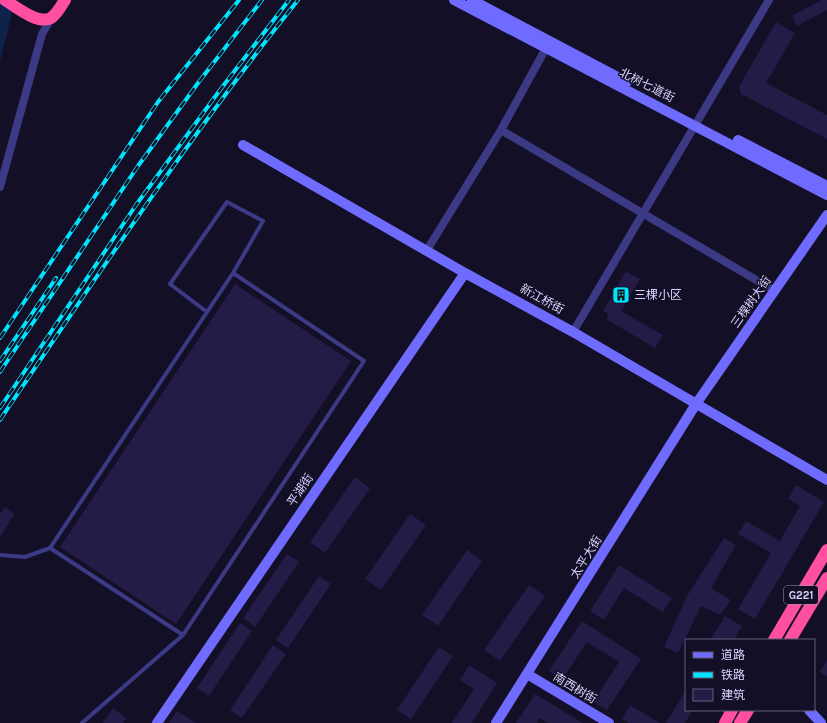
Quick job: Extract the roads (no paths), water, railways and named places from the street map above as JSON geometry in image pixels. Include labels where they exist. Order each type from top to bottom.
[{"type":"highway","points":[[5,0],[28,14],[45,20],[52,17],[65,0]]},
{"type":"highway","name":"G221","points":[[775,639],[827,550]]},
{"type":"highway","name":"G221","points":[[791,639],[827,578]]},
{"type":"highway","points":[[724,723],[731,711]]},
{"type":"highway","points":[[740,723],[747,711]]},
{"type":"street","name":"北树七道街","points":[[454,0],[546,48],[827,186]]},
{"type":"street","name":"北树七道街","points":[[472,0],[827,195]]},
{"type":"street","points":[[573,332],[769,0]]},
{"type":"street","points":[[0,187],[42,34],[52,17]]},
{"type":"street","points":[[427,250],[500,130],[546,48]]},
{"type":"street","points":[[500,130],[643,212],[775,291]]},
{"type":"street","name":"新江桥街","points":[[243,145],[465,273],[573,332],[827,480]]},
{"type":"street","name":"三棵树大街","points":[[696,404],[827,215]]},
{"type":"street","name":"平湖街","points":[[157,723],[465,273]]},
{"type":"street","name":"太平大街","points":[[496,723],[696,404]]},
{"type":"street","name":"南西树街","points":[[527,674],[610,723]]},
{"type":"street","points":[[810,711],[822,723]]},
{"type":"lane","points":[[0,555],[24,557],[50,548],[233,273],[263,221],[228,202],[170,284],[207,312]]},
{"type":"lane","points":[[82,723],[183,635],[364,361],[233,273]]},
{"type":"lane","points":[[50,548],[183,635]]},
{"type":"water","points":[[0,0],[13,9],[0,62]]},
{"type":"railway","points":[[0,338],[158,102],[239,0]]},
{"type":"railway","points":[[0,372],[138,166],[198,83],[262,0]]},
{"type":"railway","points":[[0,408],[136,205],[220,90],[289,0]]},
{"type":"railway","points":[[0,420],[108,260],[182,154],[258,51],[298,0]]},
{"type":"railway","points":[[0,361],[56,278]]},
{"type":"place","name":"三棵小区","points":[[621,295]]}]
